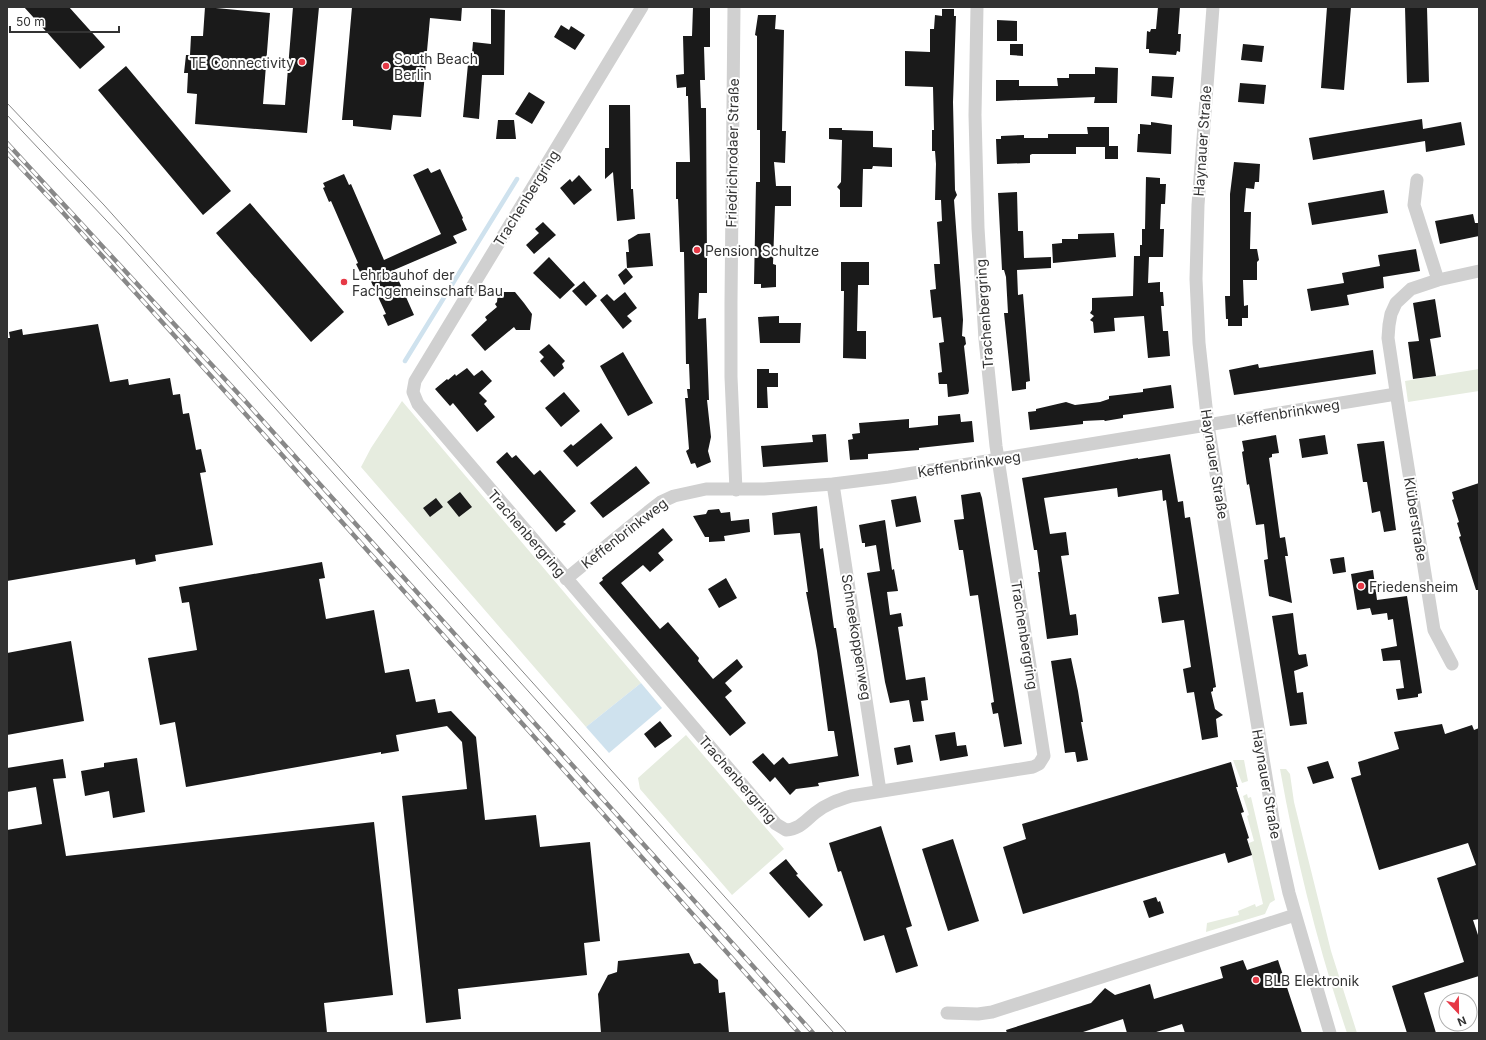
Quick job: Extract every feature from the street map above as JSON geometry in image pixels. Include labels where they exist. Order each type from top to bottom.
[{"type":"street","name":"Trachenbergring","points":[[642,7],[412,388],[414,397],[418,404],[566,579],[781,828],[786,830],[799,827],[815,813],[832,802],[851,796],[1033,767],[1042,761],[1044,749],[998,459],[985,339],[978,228],[974,114],[977,7]]},
{"type":"street","name":"Friedrichrodaer Straße","points":[[734,7],[731,302],[736,490]]},
{"type":"street","name":"Haynauer Straße","points":[[1213,7],[1198,192],[1196,258],[1199,337],[1208,425],[1271,811],[1295,915],[1330,1033]]},
{"type":"street","points":[[1417,180],[1414,205],[1438,280]]},
{"type":"street","name":"Klüberstraße","points":[[1452,664],[1434,630],[1388,338],[1391,314],[1396,303],[1407,292],[1422,284],[1479,271]]},
{"type":"street","name":"Keffenbrinkweg","points":[[566,579],[661,502],[686,492],[833,484],[918,473],[1396,394]]},
{"type":"street","name":"Schneekoppenweg","points":[[833,484],[880,791]]},
{"type":"street","points":[[947,1012],[978,1014],[992,1012],[1295,915]]},
{"type":"shaded area","points":[[1479,369],[1479,391],[1408,402],[1405,381]]},
{"type":"shaded area","points":[[402,401],[641,683],[586,727],[361,467],[371,448]]},
{"type":"shaded area","points":[[686,735],[784,849],[732,895],[640,789],[638,778]]},
{"type":"shaded area","points":[[1233,760],[1244,760],[1248,781],[1242,783]]},
{"type":"shaded area","points":[[1280,769],[1286,769],[1290,774],[1294,802],[1331,951],[1357,1033],[1347,1033],[1336,1001],[1317,935],[1293,836]]},
{"type":"shaded area","points":[[1247,794],[1248,798],[1251,797],[1275,900],[1270,903],[1265,914],[1206,932],[1207,923],[1239,915],[1238,911],[1255,904],[1256,907],[1263,904],[1249,843],[1254,841],[1247,816],[1249,815],[1243,796]]},
{"type":"water","points":[[641,683],[662,708],[609,753],[586,727]]},
{"type":"building","points":[[24,7],[69,7],[105,47],[80,69]]},
{"type":"building","points":[[205,7],[270,13],[263,104],[285,105],[293,7],[319,7],[307,133],[195,124],[197,94],[187,93],[188,73],[184,73],[186,55],[190,55],[191,36],[203,36]]},
{"type":"building","name":"South Beach Berlin","points":[[352,7],[462,7],[461,21],[430,18],[421,117],[393,115],[391,130],[353,126],[353,120],[342,120]]},
{"type":"building","points":[[693,7],[710,7],[710,47],[704,47],[705,80],[700,80],[701,108],[706,108],[707,293],[699,293],[698,319],[706,318],[709,400],[707,400],[711,437],[708,451],[711,462],[697,468],[695,463],[691,464],[686,451],[689,449],[685,398],[688,398],[687,389],[690,389],[689,364],[686,364],[684,252],[680,252],[678,199],[676,199],[676,162],[690,162],[688,96],[686,96],[686,87],[677,88],[676,75],[684,74],[683,36],[692,36]]},
{"type":"building","points":[[1158,7],[1180,7],[1178,34],[1181,34],[1180,52],[1177,51],[1176,55],[1149,53],[1149,49],[1146,49],[1147,31],[1150,32],[1151,29],[1156,29]]},
{"type":"building","points":[[1327,7],[1351,7],[1344,90],[1321,88]]},
{"type":"building","points":[[1405,7],[1427,7],[1429,82],[1407,83]]},
{"type":"building","points":[[491,9],[505,10],[504,75],[482,75],[479,119],[463,117],[468,64],[471,65],[473,42],[491,44]]},
{"type":"building","points":[[942,9],[954,9],[954,16],[956,16],[953,102],[955,190],[957,195],[954,200],[963,320],[962,336],[965,337],[966,344],[964,346],[969,391],[968,394],[948,397],[947,384],[939,384],[938,373],[942,372],[939,343],[944,342],[941,317],[933,318],[930,290],[936,289],[934,264],[940,264],[937,222],[942,221],[941,200],[935,200],[936,164],[935,151],[932,151],[932,130],[934,130],[933,87],[905,86],[905,51],[930,52],[930,29],[934,29],[935,15],[942,16]]},
{"type":"building","points":[[758,15],[776,15],[775,29],[784,30],[782,131],[786,131],[785,163],[774,162],[776,186],[791,186],[791,206],[775,206],[773,264],[776,265],[776,287],[761,288],[761,284],[754,284],[756,182],[760,182],[760,130],[757,130],[757,36],[755,35]]},
{"type":"building","points":[[997,20],[1017,21],[1017,41],[997,41]]},
{"type":"building","points":[[561,25],[569,30],[571,26],[585,35],[575,50],[554,37]]},
{"type":"building","points":[[1010,44],[1023,44],[1023,56],[1010,55]]},
{"type":"building","points":[[1243,44],[1264,46],[1262,62],[1241,60]]},
{"type":"building","points":[[126,66],[231,191],[203,215],[98,90]]},
{"type":"building","points":[[1095,67],[1118,68],[1117,103],[1094,103],[1095,97],[996,101],[996,80],[1019,80],[1019,86],[1058,86],[1057,78],[1069,78],[1069,74],[1095,74]]},
{"type":"building","points":[[1152,76],[1174,77],[1172,98],[1151,96]]},
{"type":"building","points":[[1240,83],[1266,85],[1264,104],[1238,102]]},
{"type":"building","points":[[529,92],[545,102],[532,124],[515,114]]},
{"type":"building","points":[[609,105],[630,105],[631,189],[633,189],[635,219],[617,221],[613,172],[605,179],[605,148],[609,148]]},
{"type":"building","points":[[1422,119],[1423,129],[1461,122],[1465,145],[1426,152],[1425,141],[1313,160],[1309,138]]},
{"type":"building","points":[[498,120],[514,120],[516,139],[496,139]]},
{"type":"building","points":[[1151,122],[1172,125],[1171,154],[1137,152],[1140,124],[1151,125]]},
{"type":"building","points":[[1087,127],[1109,127],[1109,146],[1118,146],[1118,159],[1105,159],[1105,147],[1076,147],[1076,154],[1032,154],[1030,155],[1030,163],[997,164],[996,139],[1001,139],[1001,136],[1024,135],[1024,138],[1048,138],[1048,134],[1088,134]]},
{"type":"building","points":[[829,128],[873,131],[873,147],[892,148],[892,167],[873,166],[872,169],[863,169],[862,207],[840,207],[840,190],[837,187],[841,182],[842,140],[829,139]]},
{"type":"building","points":[[1234,162],[1260,164],[1259,182],[1255,182],[1254,189],[1246,188],[1244,212],[1251,212],[1250,249],[1257,249],[1259,260],[1257,262],[1257,280],[1243,280],[1244,306],[1248,305],[1248,318],[1242,318],[1242,326],[1228,326],[1228,319],[1226,319],[1225,296],[1230,296],[1230,194]]},
{"type":"building","points":[[428,168],[431,173],[440,169],[467,230],[453,236],[457,243],[394,270],[414,315],[388,326],[383,315],[386,314],[368,275],[363,278],[356,264],[358,263],[331,201],[329,202],[323,188],[325,187],[323,183],[344,174],[349,185],[351,184],[384,260],[441,234],[413,175]]},
{"type":"building","points":[[579,175],[592,190],[574,205],[560,188],[570,179],[572,182]]},
{"type":"building","points":[[1146,177],[1160,178],[1160,184],[1166,184],[1165,204],[1161,204],[1160,229],[1164,229],[1163,257],[1149,257],[1148,283],[1160,282],[1160,292],[1163,292],[1164,306],[1161,306],[1163,331],[1168,331],[1170,356],[1148,358],[1144,316],[1114,318],[1115,331],[1094,333],[1093,322],[1090,320],[1094,316],[1090,313],[1092,310],[1092,298],[1133,296],[1134,256],[1140,256],[1142,229],[1145,229]]},
{"type":"building","points":[[1384,190],[1388,213],[1312,225],[1308,203]]},
{"type":"building","points":[[1017,192],[1018,231],[1023,231],[1024,258],[1051,257],[1051,268],[1017,270],[1018,295],[1023,294],[1030,381],[1026,382],[1026,389],[1012,391],[1004,313],[1008,313],[1006,277],[1004,270],[1002,270],[998,193]]},
{"type":"building","points":[[250,203],[344,312],[311,342],[216,233]]},
{"type":"building","points":[[1473,214],[1475,223],[1479,223],[1479,236],[1440,244],[1435,221]]},
{"type":"building","points":[[543,222],[556,235],[534,254],[526,245],[539,233],[535,229]]},
{"type":"building","points":[[650,233],[653,266],[627,268],[626,252],[629,252],[628,240],[638,234]]},
{"type":"building","points":[[1114,233],[1116,257],[1053,263],[1052,244],[1062,243],[1062,239],[1078,239],[1078,234]]},
{"type":"building","points":[[1416,249],[1420,271],[1383,277],[1384,288],[1347,295],[1349,305],[1311,311],[1307,289],[1344,283],[1342,273],[1380,266],[1378,255]]},
{"type":"building","points":[[549,257],[575,285],[560,299],[533,273]]},
{"type":"building","points":[[841,262],[869,262],[869,285],[858,285],[857,331],[866,331],[866,359],[843,358],[844,291],[841,291]]},
{"type":"building","points":[[626,268],[633,277],[624,285],[618,275]]},
{"type":"building","points":[[584,281],[597,296],[586,306],[572,291]]},
{"type":"building","points":[[498,292],[515,292],[532,314],[530,330],[516,330],[514,327],[485,351],[471,335],[487,320],[485,317],[497,307],[495,304],[497,302]]},
{"type":"building","points":[[625,292],[637,308],[627,316],[632,321],[623,329],[600,300],[607,294],[614,301]]},
{"type":"building","points":[[1435,299],[1441,337],[1430,339],[1436,376],[1413,379],[1408,342],[1419,341],[1413,303]]},
{"type":"building","points":[[779,316],[779,323],[801,323],[800,343],[760,343],[758,317]]},
{"type":"building","points":[[98,324],[110,382],[128,379],[129,385],[170,378],[173,395],[180,394],[183,414],[189,413],[196,450],[201,449],[206,472],[200,473],[213,545],[155,555],[156,561],[136,565],[135,559],[7,581],[7,338],[10,338],[9,332],[22,329],[23,335]]},
{"type":"building","points":[[549,344],[565,361],[562,364],[564,368],[554,377],[540,361],[544,357],[539,352]]},
{"type":"building","points":[[1373,350],[1376,374],[1234,395],[1229,370],[1258,364],[1259,368]]},
{"type":"building","points":[[623,352],[653,403],[628,416],[600,366]]},
{"type":"building","points":[[467,368],[474,376],[482,370],[492,381],[479,393],[487,401],[484,404],[495,417],[477,432],[453,403],[450,406],[435,389],[447,379],[448,380],[455,374],[456,376]]},
{"type":"building","points":[[757,369],[769,369],[769,373],[778,373],[778,387],[767,387],[768,408],[757,408]]},
{"type":"building","points":[[1171,385],[1174,408],[1123,415],[1123,418],[1105,421],[1083,421],[1083,424],[1030,430],[1028,412],[1036,411],[1036,409],[1066,402],[1075,405],[1100,402],[1109,399],[1109,396],[1143,392],[1143,389]]},
{"type":"building","points":[[564,392],[580,411],[561,427],[545,408]]},
{"type":"building","points":[[960,414],[961,422],[972,421],[974,442],[919,448],[919,450],[868,454],[868,459],[850,460],[848,440],[853,439],[852,434],[860,433],[859,423],[909,419],[909,428],[938,425],[938,416]]},
{"type":"building","points":[[601,423],[613,438],[577,467],[563,451],[571,444],[573,446]]},
{"type":"building","points":[[826,434],[828,462],[763,467],[761,446],[813,442],[812,435]]},
{"type":"building","points":[[1276,435],[1279,453],[1272,454],[1272,457],[1269,458],[1280,538],[1285,537],[1288,556],[1285,556],[1292,603],[1269,596],[1264,560],[1268,559],[1264,524],[1256,525],[1249,484],[1247,485],[1242,452],[1244,451],[1242,441]]},
{"type":"building","points":[[1325,435],[1328,454],[1302,458],[1299,439]]},
{"type":"building","points":[[1384,441],[1396,530],[1384,532],[1380,511],[1372,513],[1367,482],[1363,482],[1357,444]]},
{"type":"building","points":[[507,452],[512,458],[516,455],[534,475],[540,470],[576,511],[563,522],[566,524],[556,532],[496,462]]},
{"type":"building","points":[[1170,454],[1178,502],[1183,501],[1185,518],[1190,517],[1216,687],[1213,688],[1213,691],[1211,692],[1215,709],[1223,715],[1216,719],[1218,737],[1202,740],[1194,692],[1187,693],[1183,669],[1191,667],[1184,620],[1162,623],[1158,597],[1179,594],[1166,500],[1163,501],[1162,490],[1118,497],[1117,488],[1044,498],[1050,534],[1066,532],[1069,555],[1061,556],[1070,615],[1076,614],[1078,630],[1078,635],[1047,639],[1038,572],[1040,572],[1037,550],[1034,550],[1022,478]]},
{"type":"building","points":[[636,466],[650,483],[603,518],[590,503]]},
{"type":"building","points":[[1479,483],[1479,590],[1476,590],[1459,537],[1461,536],[1457,523],[1459,522],[1452,500],[1454,499],[1452,492]]},
{"type":"building","points":[[460,492],[472,507],[459,517],[447,502]]},
{"type":"building","points":[[980,492],[1022,744],[1004,747],[998,713],[993,714],[991,703],[994,702],[978,595],[970,596],[963,550],[959,550],[954,520],[964,519],[961,495]]},
{"type":"building","points":[[916,496],[921,522],[896,527],[891,500]]},
{"type":"building","points":[[436,498],[443,507],[430,517],[423,508]]},
{"type":"building","points":[[817,506],[820,549],[823,548],[834,628],[836,628],[859,776],[818,783],[819,786],[796,789],[790,795],[775,777],[770,782],[752,762],[763,753],[774,765],[783,757],[789,764],[838,756],[834,731],[828,731],[817,651],[806,592],[808,592],[800,533],[774,535],[772,513]]},
{"type":"building","points":[[719,509],[721,513],[730,512],[731,521],[749,519],[750,532],[724,536],[725,541],[709,542],[709,537],[705,537],[693,516],[706,514],[708,510]]},
{"type":"building","points":[[885,520],[892,570],[894,569],[898,591],[887,592],[890,615],[901,613],[903,626],[898,627],[906,680],[925,677],[928,700],[921,701],[924,721],[913,722],[909,700],[890,703],[885,682],[867,573],[880,571],[876,545],[865,547],[865,543],[862,543],[859,525]]},
{"type":"building","points":[[663,528],[673,540],[658,553],[664,560],[650,572],[643,565],[621,583],[660,629],[668,622],[699,658],[698,661],[713,679],[737,659],[743,667],[725,683],[732,691],[725,697],[746,723],[730,736],[599,583],[603,580],[602,578]]},
{"type":"building","points":[[1344,557],[1346,572],[1333,574],[1330,559]]},
{"type":"building","points":[[322,562],[325,578],[319,579],[326,619],[374,610],[385,673],[409,669],[416,702],[435,699],[438,713],[451,711],[476,737],[485,820],[536,815],[540,847],[590,842],[600,941],[584,943],[587,975],[458,989],[461,1019],[426,1023],[402,796],[467,789],[462,742],[447,726],[396,735],[399,751],[381,754],[381,752],[186,787],[175,722],[160,725],[148,658],[197,650],[189,602],[182,603],[179,587]]},
{"type":"building","points":[[1373,570],[1377,600],[1407,596],[1422,693],[1418,694],[1418,697],[1398,700],[1396,689],[1404,688],[1400,660],[1383,661],[1381,649],[1397,646],[1393,619],[1388,620],[1387,613],[1372,615],[1370,608],[1357,610],[1351,574]]},
{"type":"building","points":[[726,578],[737,598],[719,608],[708,589]]},
{"type":"building","points":[[1293,613],[1298,653],[1299,655],[1306,654],[1308,666],[1294,671],[1297,693],[1303,692],[1307,724],[1290,726],[1272,616]]},
{"type":"building","points":[[71,641],[84,721],[7,735],[7,653]]},
{"type":"building","points":[[1071,658],[1078,691],[1083,722],[1081,722],[1088,760],[1077,762],[1075,752],[1065,753],[1051,661]]},
{"type":"building","points":[[660,721],[672,736],[655,748],[644,734]]},
{"type":"building","points":[[1442,724],[1445,734],[1472,725],[1474,730],[1479,728],[1479,919],[1473,920],[1479,938],[1479,976],[1424,993],[1436,1033],[1407,1033],[1392,986],[1464,962],[1437,878],[1476,865],[1468,843],[1379,870],[1351,778],[1361,775],[1358,762],[1399,749],[1394,732]]},
{"type":"building","points":[[955,732],[957,746],[966,745],[968,756],[940,761],[935,735]]},
{"type":"building","points":[[910,745],[913,762],[897,765],[894,748]]},
{"type":"building","points":[[137,758],[145,812],[113,818],[109,791],[85,796],[81,771],[104,767],[104,763]]},
{"type":"building","points":[[63,759],[66,778],[53,779],[66,856],[374,822],[393,995],[324,1003],[327,1033],[7,1033],[7,830],[42,824],[36,787],[7,792],[7,768]]},
{"type":"building","points":[[1328,761],[1334,778],[1313,784],[1307,767]]},
{"type":"building","points":[[1231,762],[1238,787],[1236,787],[1244,812],[1241,813],[1249,838],[1247,839],[1252,855],[1228,863],[1225,853],[1023,914],[1003,847],[1026,839],[1022,824]]},
{"type":"building","points":[[881,826],[912,926],[906,928],[918,966],[896,973],[884,935],[864,941],[841,871],[838,872],[829,843]]},
{"type":"building","points":[[953,839],[979,921],[948,931],[922,849]]},
{"type":"building","points":[[786,859],[798,874],[796,875],[823,905],[809,918],[769,873]]},
{"type":"building","points":[[1156,897],[1158,902],[1160,901],[1164,913],[1149,918],[1143,901]]},
{"type":"building","points":[[689,953],[694,964],[700,963],[718,980],[719,993],[725,992],[729,1033],[601,1033],[598,994],[608,975],[617,972],[618,961]]},
{"type":"building","points":[[1243,960],[1247,970],[1278,960],[1302,1033],[1185,1033],[1182,1024],[1153,1033],[1127,1033],[1123,1019],[1080,1033],[1007,1033],[1006,1030],[1091,1003],[1105,988],[1115,995],[1150,984],[1154,999],[1223,978],[1220,967]]},
{"type":"waterway","points":[[405,361],[517,179]]},
{"type":"tram line","points":[[7,103],[104,205],[847,1033]]},
{"type":"tram line","points":[[7,115],[122,237],[834,1033]]},
{"type":"railway","points":[[7,143],[247,403],[813,1033]]},
{"type":"railway","points":[[7,153],[240,408],[799,1033]]},
{"type":"place","name":"TE Connectivity","points":[[302,62]]},
{"type":"place","name":"South Beach Berlin","points":[[386,66]]},
{"type":"place","name":"Pension Schultze","points":[[697,250]]},
{"type":"place","name":"Lehrbauhof der Fachgemeinschaft Bau","points":[[344,282]]},
{"type":"place","name":"Friedensheim","points":[[1361,586]]},
{"type":"place","name":"BLB Elektronik","points":[[1256,980]]}]
